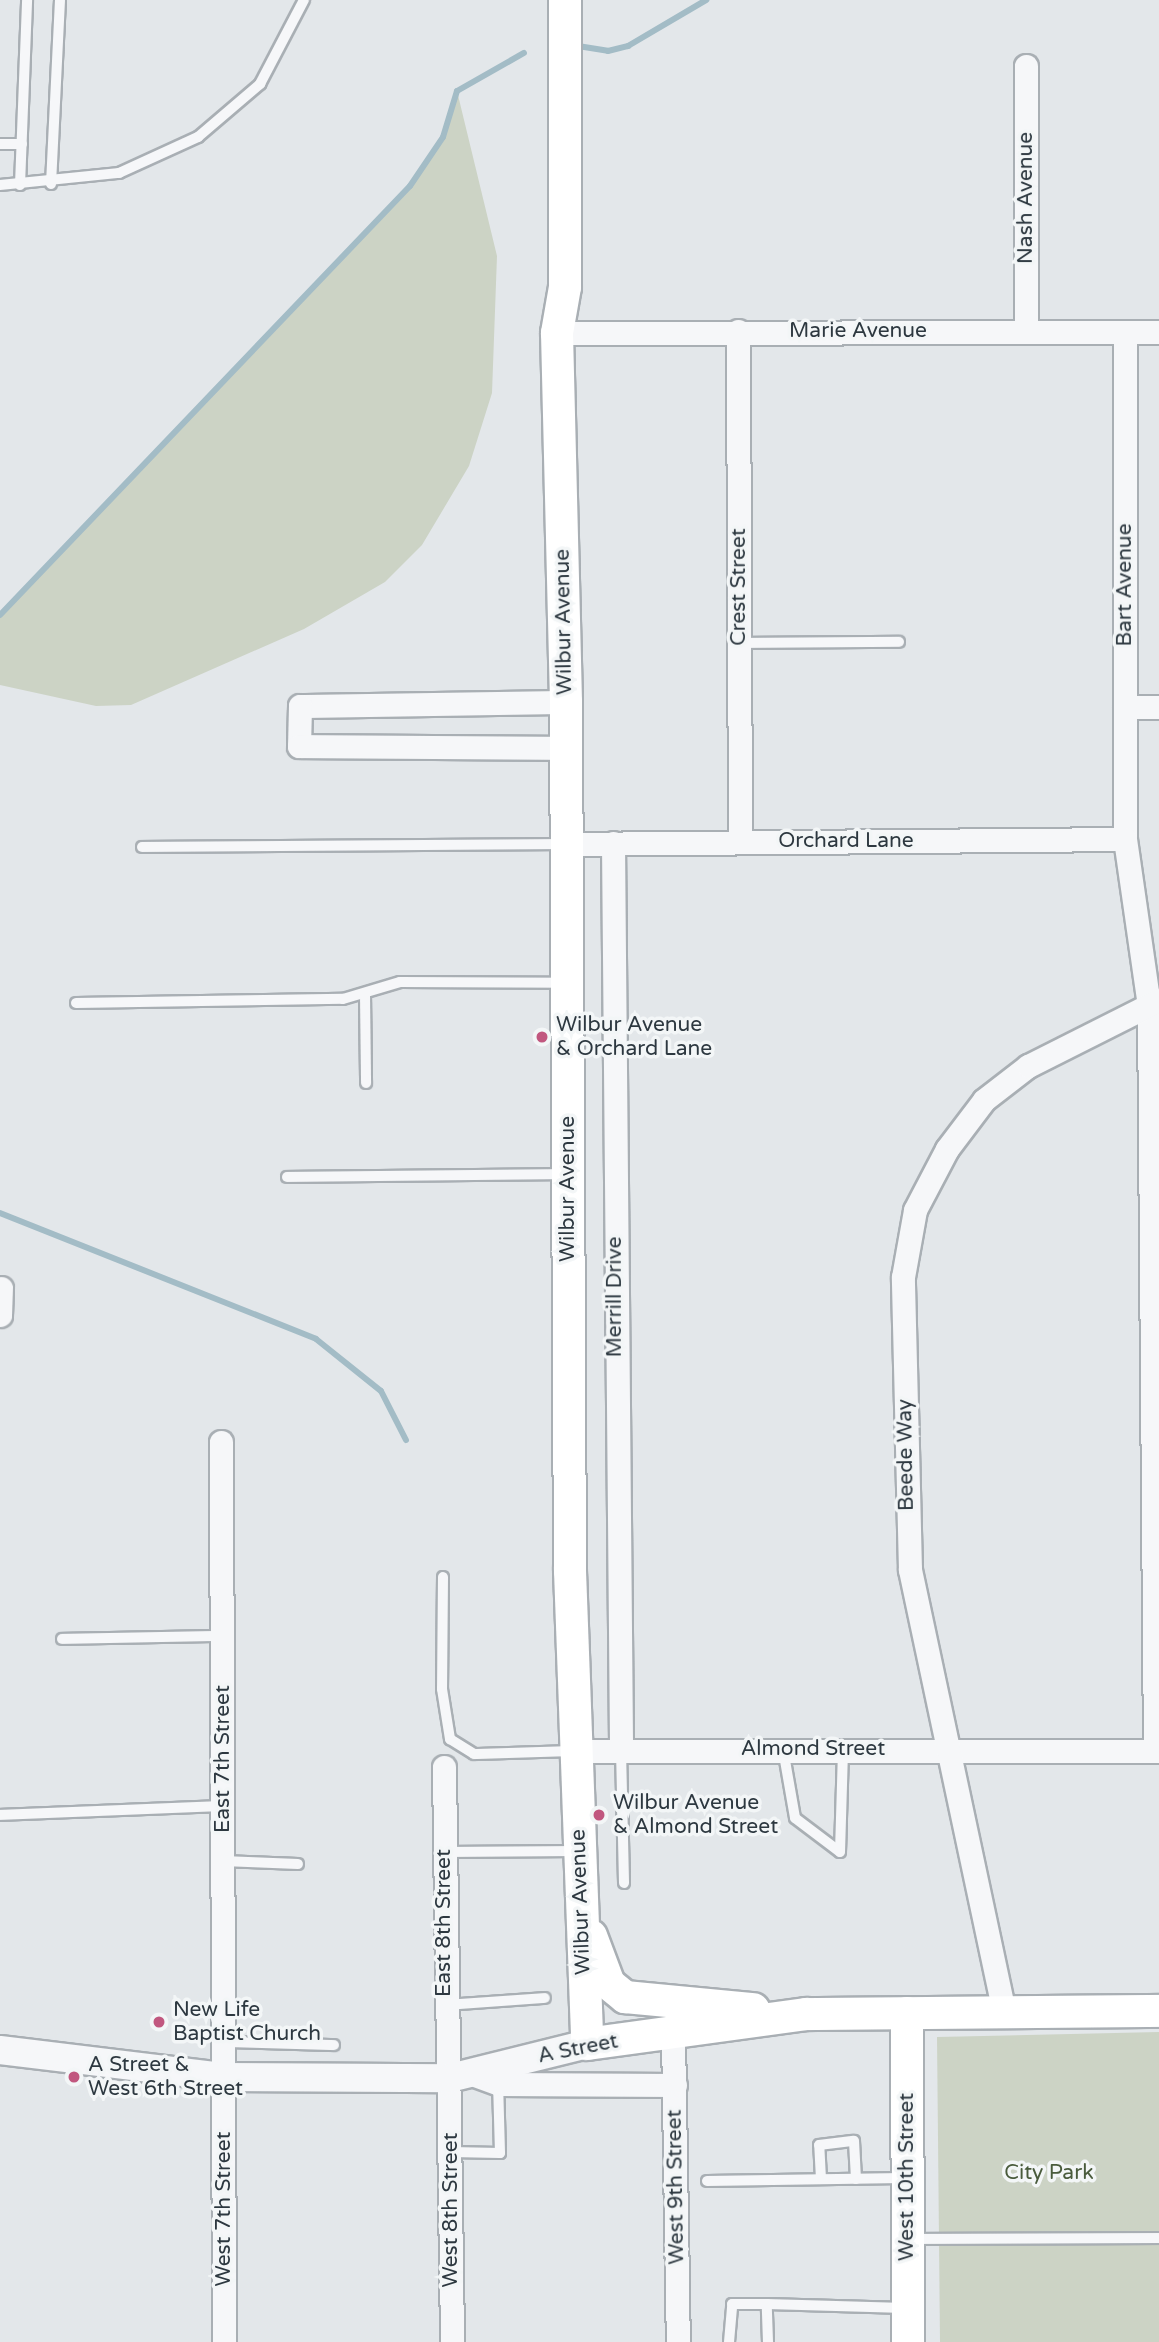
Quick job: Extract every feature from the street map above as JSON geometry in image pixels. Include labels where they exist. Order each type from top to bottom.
[{"type":"main road","name":"Wilbur Avenue","points":[[543,0],[544,288],[556,333]]},
{"type":"main road","name":"Wilbur Avenue","points":[[565,0],[565,287],[556,333],[567,748],[568,1174],[576,1751],[587,2044]]},
{"type":"main road","points":[[581,1897],[597,1957],[610,1984],[625,1997],[806,2014]]},
{"type":"main road","name":"A Street","points":[[587,2044],[806,2014],[1159,2011]]},
{"type":"main road","name":"West 10th Street","points":[[907,2013],[908,2342]]},
{"type":"street","name":"Nash Avenue","points":[[1026,66],[1026,330]]},
{"type":"street","name":"Marie Avenue","points":[[556,333],[1026,330],[1159,332]]},
{"type":"street","name":"Crest Street","points":[[738,331],[740,842]]},
{"type":"street","name":"Bart Avenue","points":[[1125,332],[1125,839],[1154,1003],[1157,1751]]},
{"type":"street","points":[[566,702],[299,706],[299,746],[567,748]]},
{"type":"street","points":[[1125,707],[1159,707]]},
{"type":"street","name":"Orchard Lane","points":[[567,844],[1125,839]]},
{"type":"street","name":"Merrill Drive","points":[[613,843],[621,1750]]},
{"type":"street","name":"Beede Way","points":[[1004,2012],[910,1570],[902,1277],[915,1210],[947,1149],[984,1100],[1028,1066],[1154,1003]]},
{"type":"street","points":[[0,1315],[1,1288]]},
{"type":"street","name":"East 7th Street","points":[[221,1442],[224,2077]]},
{"type":"street","name":"Almond Street","points":[[576,1751],[1157,1751]]},
{"type":"street","name":"East 8th Street","points":[[444,1767],[444,2005],[460,2076]]},
{"type":"street","name":"West 9th Street","points":[[673,2033],[678,2342]]},
{"type":"street","name":"A Street","points":[[0,2050],[224,2077],[460,2076],[498,2075],[587,2044]]},
{"type":"street","points":[[498,2075],[675,2085]]},
{"type":"street","name":"West 8th Street","points":[[452,2342],[451,2152],[460,2076]]},
{"type":"street","name":"West 7th Street","points":[[224,2077],[224,2342]]},
{"type":"lane","points":[[20,185],[27,0]]},
{"type":"lane","points":[[51,184],[60,0]]},
{"type":"lane","points":[[0,186],[51,184],[119,173],[198,137],[260,84],[304,0]]},
{"type":"lane","points":[[0,144],[22,144]]},
{"type":"lane","points":[[739,643],[899,642]]},
{"type":"lane","points":[[142,847],[567,844]]},
{"type":"lane","points":[[76,1003],[365,995],[400,982],[567,983]]},
{"type":"lane","points":[[365,995],[366,1083]]},
{"type":"lane","points":[[287,1177],[568,1174]]},
{"type":"lane","name":"Almond Street","points":[[443,1577],[444,1723],[450,1740],[467,1753],[576,1751]]},
{"type":"lane","points":[[62,1639],[222,1636]]},
{"type":"lane","points":[[783,1749],[795,1818],[840,1852],[843,1749]]},
{"type":"lane","points":[[621,1750],[624,1883]]},
{"type":"lane","points":[[0,1815],[223,1806]]},
{"type":"lane","points":[[444,1852],[579,1851]]},
{"type":"lane","points":[[223,1861],[298,1864]]},
{"type":"lane","points":[[444,2005],[545,1998]]},
{"type":"lane","points":[[224,2042],[334,2045]]},
{"type":"lane","points":[[451,2152],[500,2153],[498,2075]]},
{"type":"lane","points":[[821,2179],[819,2145],[854,2141],[856,2179]]},
{"type":"lane","points":[[707,2180],[906,2178]]},
{"type":"lane","points":[[906,2239],[1159,2238]]},
{"type":"lane","points":[[730,2342],[732,2304],[907,2308]]},
{"type":"lane","points":[[767,2304],[768,2342]]},
{"type":"green space","points":[[457,91],[497,256],[492,393],[469,466],[422,545],[385,582],[304,629],[131,705],[96,706],[0,685],[0,615],[410,186],[443,137]]},
{"type":"green space","name":"City Park","points":[[1159,2032],[1159,2342],[940,2342],[937,2037]]},
{"type":"waterway","points":[[578,46],[608,51],[628,46],[706,0]]},
{"type":"waterway","points":[[0,615],[410,186],[443,137],[457,91],[524,53]]},
{"type":"waterway","points":[[0,1213],[316,1339],[381,1391],[406,1440]]},
{"type":"place","name":"Wilbur Avenue & Orchard Lane","points":[[542,1037]]},
{"type":"place","name":"Wilbur Avenue & Almond Street","points":[[599,1815]]},
{"type":"place","name":"New Life Baptist Church","points":[[159,2022]]},
{"type":"place","name":"A Street & West 6th Street","points":[[74,2077]]}]
